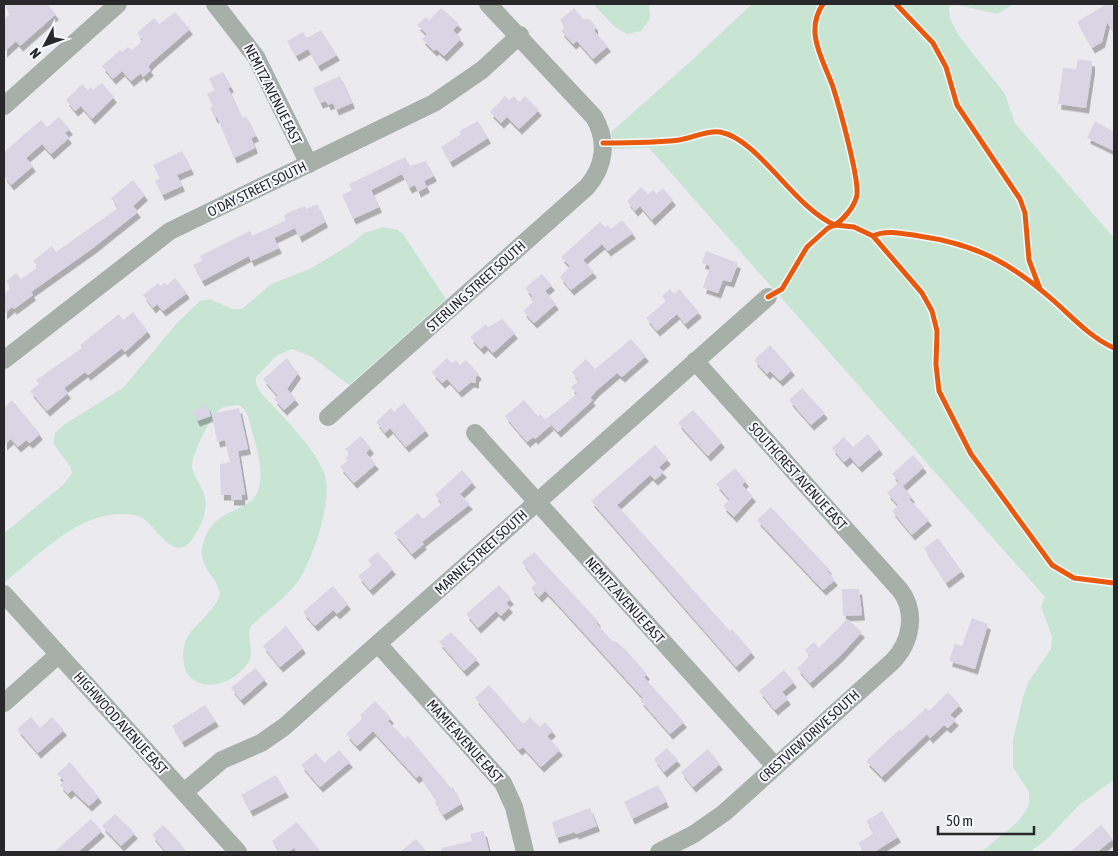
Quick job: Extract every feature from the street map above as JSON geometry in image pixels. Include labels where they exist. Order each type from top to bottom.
[{"type":"street","points":[[4,106],[118,4]]},
{"type":"street","name":"NEMITZ AVENUE EAST","points":[[215,4],[256,57],[309,164]]},
{"type":"street","points":[[488,4],[520,35]]},
{"type":"street","name":"O'DAY STREET SOUTH","points":[[4,360],[170,231],[406,118],[449,94],[490,64],[520,35]]},
{"type":"street","name":"STERLING STREET SOUTH","points":[[328,416],[587,187],[601,163],[603,143],[600,128],[594,117],[520,35]]},
{"type":"street","name":"MARNIE STREET SOUTH","points":[[184,792],[222,760],[260,743],[284,727],[768,297]]},
{"type":"street","name":"SOUTHCREST AVENUE EAST","points":[[695,361],[900,590]]},
{"type":"street","name":"NEMITZ AVENUE EAST","points":[[475,434],[775,766]]},
{"type":"street","name":"CRESTVIEW DRIVE SOUTH","points":[[659,852],[706,826],[899,654],[906,642],[911,620],[909,605],[900,590]]},
{"type":"street","name":"HIGHWOOD AVENUE EAST","points":[[4,594],[238,852]]},
{"type":"street","name":"MAMIE AVENUE EAST","points":[[378,644],[503,783],[514,807],[525,852]]},
{"type":"street","points":[[4,703],[58,654]]},
{"type":"green space","points":[[593,4],[649,4],[650,19],[641,31],[627,34],[615,27]]},
{"type":"green space","points":[[752,4],[954,4],[949,7],[950,19],[959,36],[1005,94],[1015,123],[1114,238],[1114,780],[1080,804],[1047,839],[1030,852],[981,852],[1019,821],[1029,805],[1029,792],[1013,767],[1013,740],[1023,697],[1029,681],[1051,649],[1052,636],[1041,607],[1045,597],[649,148],[613,149],[611,132]]},
{"type":"green space","points":[[954,4],[1014,4],[997,14]]},
{"type":"green space","points":[[383,227],[398,230],[403,234],[446,299],[349,385],[312,357],[292,349],[276,356],[256,377],[256,384],[260,392],[297,432],[314,455],[321,466],[327,487],[324,516],[308,562],[296,584],[251,626],[249,631],[250,659],[239,673],[228,680],[216,684],[205,684],[195,681],[188,674],[184,662],[186,640],[212,608],[220,594],[216,582],[203,561],[202,548],[209,530],[219,519],[253,499],[259,486],[260,466],[250,422],[245,410],[238,405],[224,407],[216,413],[198,445],[192,467],[204,494],[206,506],[200,527],[189,543],[177,548],[171,545],[138,516],[127,514],[107,515],[91,520],[60,537],[5,582],[4,533],[64,484],[72,473],[70,466],[53,443],[55,433],[62,426],[124,387],[176,324],[200,301],[210,299],[232,309],[242,309],[271,284],[310,269],[351,244],[364,233]]},
{"type":"building","points":[[4,4],[47,4],[56,14],[20,46],[16,41],[4,52],[4,19],[10,14]]},
{"type":"building","points":[[1106,4],[1111,4],[1114,9],[1114,34],[1107,22],[1102,42],[1092,48],[1077,22]]},
{"type":"building","points":[[441,8],[459,24],[453,30],[461,39],[444,56],[436,49],[434,51],[422,39],[427,34],[417,25],[426,17],[429,20]]},
{"type":"building","points":[[574,8],[583,19],[589,19],[595,25],[595,32],[608,46],[593,59],[577,41],[573,44],[561,31],[565,27],[560,20]]},
{"type":"building","points":[[175,12],[190,29],[151,63],[148,67],[151,70],[143,77],[141,73],[131,81],[122,71],[113,79],[102,66],[120,50],[122,52],[128,47],[132,50],[143,40],[137,33],[154,18],[159,24]]},
{"type":"building","points":[[321,30],[337,55],[318,66],[308,49],[296,56],[287,41],[303,32],[307,38]]},
{"type":"building","points":[[1078,59],[1092,61],[1086,108],[1058,104],[1063,68],[1076,69]]},
{"type":"building","points":[[223,72],[231,87],[228,88],[242,118],[246,116],[256,136],[251,138],[255,148],[234,158],[217,117],[215,118],[210,108],[213,106],[207,94],[215,90],[209,79]]},
{"type":"building","points":[[340,76],[352,103],[336,110],[333,103],[328,105],[326,101],[320,103],[313,88]]},
{"type":"building","points":[[102,83],[114,97],[92,119],[81,106],[75,111],[66,100],[82,84],[88,90],[91,87],[93,90]]},
{"type":"building","points":[[505,96],[509,100],[514,96],[519,102],[525,96],[539,110],[519,129],[507,117],[501,123],[490,112]]},
{"type":"building","points":[[59,117],[70,129],[65,133],[69,138],[51,154],[42,144],[26,158],[33,166],[11,185],[4,176],[4,152],[41,120],[47,127]]},
{"type":"building","points":[[478,121],[488,138],[450,162],[441,147],[461,134],[459,131]]},
{"type":"building","points":[[1095,121],[1114,132],[1114,151],[1087,138]]},
{"type":"building","points":[[182,151],[191,169],[177,175],[182,186],[162,195],[155,181],[160,178],[153,165]]},
{"type":"building","points":[[405,157],[410,166],[426,161],[434,176],[424,181],[427,187],[418,192],[415,185],[409,188],[402,174],[371,190],[379,207],[353,219],[342,195],[352,190],[349,184]]},
{"type":"building","points":[[133,180],[145,195],[133,206],[138,212],[93,248],[31,292],[33,295],[4,314],[4,294],[11,288],[6,281],[16,273],[21,279],[38,267],[33,261],[52,246],[56,252],[118,208],[111,198]]},
{"type":"building","points":[[641,187],[648,194],[653,190],[656,194],[663,188],[673,200],[652,220],[640,206],[635,211],[627,201]]},
{"type":"building","points":[[317,204],[325,222],[299,237],[295,228],[274,238],[279,248],[251,261],[249,256],[202,281],[193,265],[202,261],[200,256],[250,231],[252,236],[286,220],[284,215],[299,208],[305,206],[306,209]]},
{"type":"building","points":[[622,220],[633,233],[608,251],[602,244],[583,260],[594,272],[571,290],[560,277],[570,266],[561,257],[600,222],[605,227],[608,225],[611,229]]},
{"type":"building","points":[[706,251],[738,263],[731,282],[723,280],[718,293],[703,288],[710,266],[702,263]]},
{"type":"building","points":[[542,274],[552,285],[545,291],[556,304],[534,323],[523,311],[533,302],[530,299],[533,297],[525,288]]},
{"type":"building","points":[[175,278],[187,293],[163,311],[157,304],[153,308],[143,295],[158,283],[160,286],[165,283],[167,285]]},
{"type":"building","points":[[670,289],[674,294],[679,289],[699,312],[685,324],[677,314],[657,331],[646,318],[666,301],[662,296]]},
{"type":"building","points":[[133,312],[148,331],[125,352],[122,348],[88,375],[85,372],[64,388],[68,393],[47,411],[30,391],[39,384],[36,380],[82,348],[80,345],[119,314],[123,320]]},
{"type":"building","points":[[502,319],[515,333],[493,353],[485,345],[481,349],[470,337],[486,324],[488,327]]},
{"type":"building","points":[[631,339],[646,356],[622,377],[617,373],[596,391],[590,398],[593,400],[558,432],[546,419],[577,394],[571,387],[579,381],[572,372],[586,359],[595,369]]},
{"type":"building","points":[[770,345],[792,370],[780,381],[770,371],[767,374],[754,360]]},
{"type":"building","points":[[287,358],[298,373],[287,389],[296,399],[284,410],[274,399],[278,396],[263,379]]},
{"type":"building","points":[[447,358],[452,363],[456,360],[460,365],[466,360],[479,374],[476,377],[476,383],[471,382],[459,392],[447,379],[442,383],[432,372]]},
{"type":"building","points":[[802,388],[825,413],[811,425],[789,400]]},
{"type":"building","points":[[12,400],[40,434],[30,443],[26,440],[18,447],[11,439],[4,445],[4,408]]},
{"type":"building","points":[[524,400],[538,416],[540,414],[551,425],[535,439],[533,437],[527,442],[505,416]]},
{"type":"building","points":[[404,403],[426,430],[406,447],[390,428],[385,433],[376,422],[391,408],[394,412]]},
{"type":"building","points":[[207,405],[211,416],[197,421],[192,411]]},
{"type":"building","points":[[239,408],[248,449],[238,451],[245,494],[242,495],[242,500],[231,500],[231,495],[221,495],[220,464],[230,462],[225,440],[217,442],[212,414]]},
{"type":"building","points":[[693,410],[722,442],[708,456],[678,423]]},
{"type":"building","points":[[868,434],[880,449],[859,467],[850,457],[844,462],[832,448],[844,437],[853,447]]},
{"type":"building","points":[[361,436],[371,448],[366,453],[376,464],[354,483],[340,467],[348,460],[345,458],[350,454],[345,449]]},
{"type":"building","points":[[655,445],[668,459],[659,467],[664,472],[655,480],[650,475],[617,505],[730,631],[732,629],[752,652],[736,667],[591,501]]},
{"type":"building","points":[[913,455],[924,467],[903,486],[892,474]]},
{"type":"building","points":[[735,468],[746,481],[742,485],[753,496],[734,517],[723,506],[730,500],[716,484]]},
{"type":"building","points":[[462,470],[473,482],[460,494],[470,504],[422,542],[424,544],[412,554],[394,533],[418,513],[423,519],[442,503],[435,495]]},
{"type":"building","points":[[899,482],[912,497],[909,499],[929,520],[912,535],[892,511],[898,505],[887,493]]},
{"type":"building","points":[[771,507],[829,569],[827,571],[835,580],[823,590],[757,520]]},
{"type":"building","points":[[938,538],[962,571],[946,583],[924,548]]},
{"type":"building","points":[[377,552],[393,569],[370,590],[358,576],[372,565],[368,560]]},
{"type":"building","points":[[534,552],[598,621],[596,623],[613,642],[615,641],[626,650],[647,674],[644,677],[684,722],[670,734],[640,700],[643,698],[552,598],[545,591],[539,597],[531,588],[537,582],[522,562]]},
{"type":"building","points":[[499,585],[511,599],[506,603],[510,607],[501,616],[496,611],[478,628],[466,614]]},
{"type":"building","points":[[333,586],[348,604],[337,614],[333,610],[315,626],[303,612]]},
{"type":"building","points":[[842,589],[859,589],[862,615],[843,616]]},
{"type":"building","points":[[972,618],[988,624],[975,669],[949,661],[955,644],[962,646]]},
{"type":"building","points":[[847,619],[862,632],[840,656],[810,683],[797,668],[810,656],[805,650],[814,642],[819,648]]},
{"type":"building","points":[[286,626],[303,648],[280,667],[263,646]]},
{"type":"building","points":[[451,632],[477,659],[464,671],[439,642]]},
{"type":"building","points":[[255,668],[265,679],[241,700],[231,688]]},
{"type":"building","points":[[784,670],[794,682],[782,692],[788,699],[775,710],[759,691]]},
{"type":"building","points":[[489,685],[523,724],[530,717],[540,727],[545,722],[553,731],[547,736],[560,750],[541,767],[523,747],[519,750],[475,698]]},
{"type":"building","points":[[948,692],[960,705],[950,715],[956,720],[948,728],[944,725],[930,738],[927,734],[882,777],[866,761],[900,729],[901,731],[926,708],[929,711]]},
{"type":"building","points":[[375,701],[391,718],[388,721],[405,739],[408,736],[451,788],[453,787],[461,804],[443,815],[435,803],[437,801],[420,775],[416,778],[373,731],[357,746],[346,734],[362,719],[360,715]]},
{"type":"building","points":[[205,705],[216,721],[182,742],[172,726]]},
{"type":"building","points":[[31,717],[40,728],[52,717],[64,730],[38,753],[17,729]]},
{"type":"building","points":[[667,748],[678,760],[664,772],[654,759]]},
{"type":"building","points":[[708,749],[720,764],[693,787],[681,772]]},
{"type":"building","points":[[339,750],[350,762],[320,787],[301,765],[316,753],[324,763]]},
{"type":"building","points":[[70,762],[99,797],[89,806],[72,790],[68,794],[60,785],[64,781],[57,774]]},
{"type":"building","points":[[276,775],[286,792],[250,811],[241,795]]},
{"type":"building","points":[[658,785],[666,802],[632,819],[624,802]]},
{"type":"building","points":[[590,808],[597,826],[576,834],[575,832],[556,838],[552,822]]},
{"type":"building","points":[[882,811],[898,837],[874,852],[864,852],[858,843],[874,833],[866,821]]},
{"type":"building","points":[[115,814],[135,833],[121,846],[102,826]]},
{"type":"building","points":[[91,819],[102,831],[78,852],[54,852]]},
{"type":"building","points":[[297,822],[321,852],[297,852],[294,848],[288,852],[280,852],[272,841]]},
{"type":"building","points":[[163,825],[187,852],[166,852],[152,835]]},
{"type":"building","points":[[1101,825],[1113,839],[1097,852],[1070,852]]},
{"type":"building","points":[[484,831],[489,852],[442,852],[441,848],[472,841],[470,834]]},
{"type":"building","points":[[416,839],[427,852],[400,852]]},
{"type":"cycle path","points":[[603,143],[670,141],[710,132],[720,132],[734,137],[749,147],[805,204],[835,225],[852,208],[857,195],[857,186],[840,109],[817,46],[815,25],[823,4]]},
{"type":"cycle path","points":[[896,4],[933,43],[946,67],[957,105],[1020,199],[1025,213],[1029,260],[1040,289]]},
{"type":"cycle path","points":[[768,297],[782,289],[807,247],[828,228],[835,225],[854,227],[873,236],[922,293],[932,311],[937,331],[936,365],[939,391],[971,454],[1052,565],[1074,578],[1114,583]]},
{"type":"cycle path","points":[[873,236],[884,233],[896,233],[939,240],[958,244],[992,257],[1023,276],[1089,333],[1114,348]]}]
